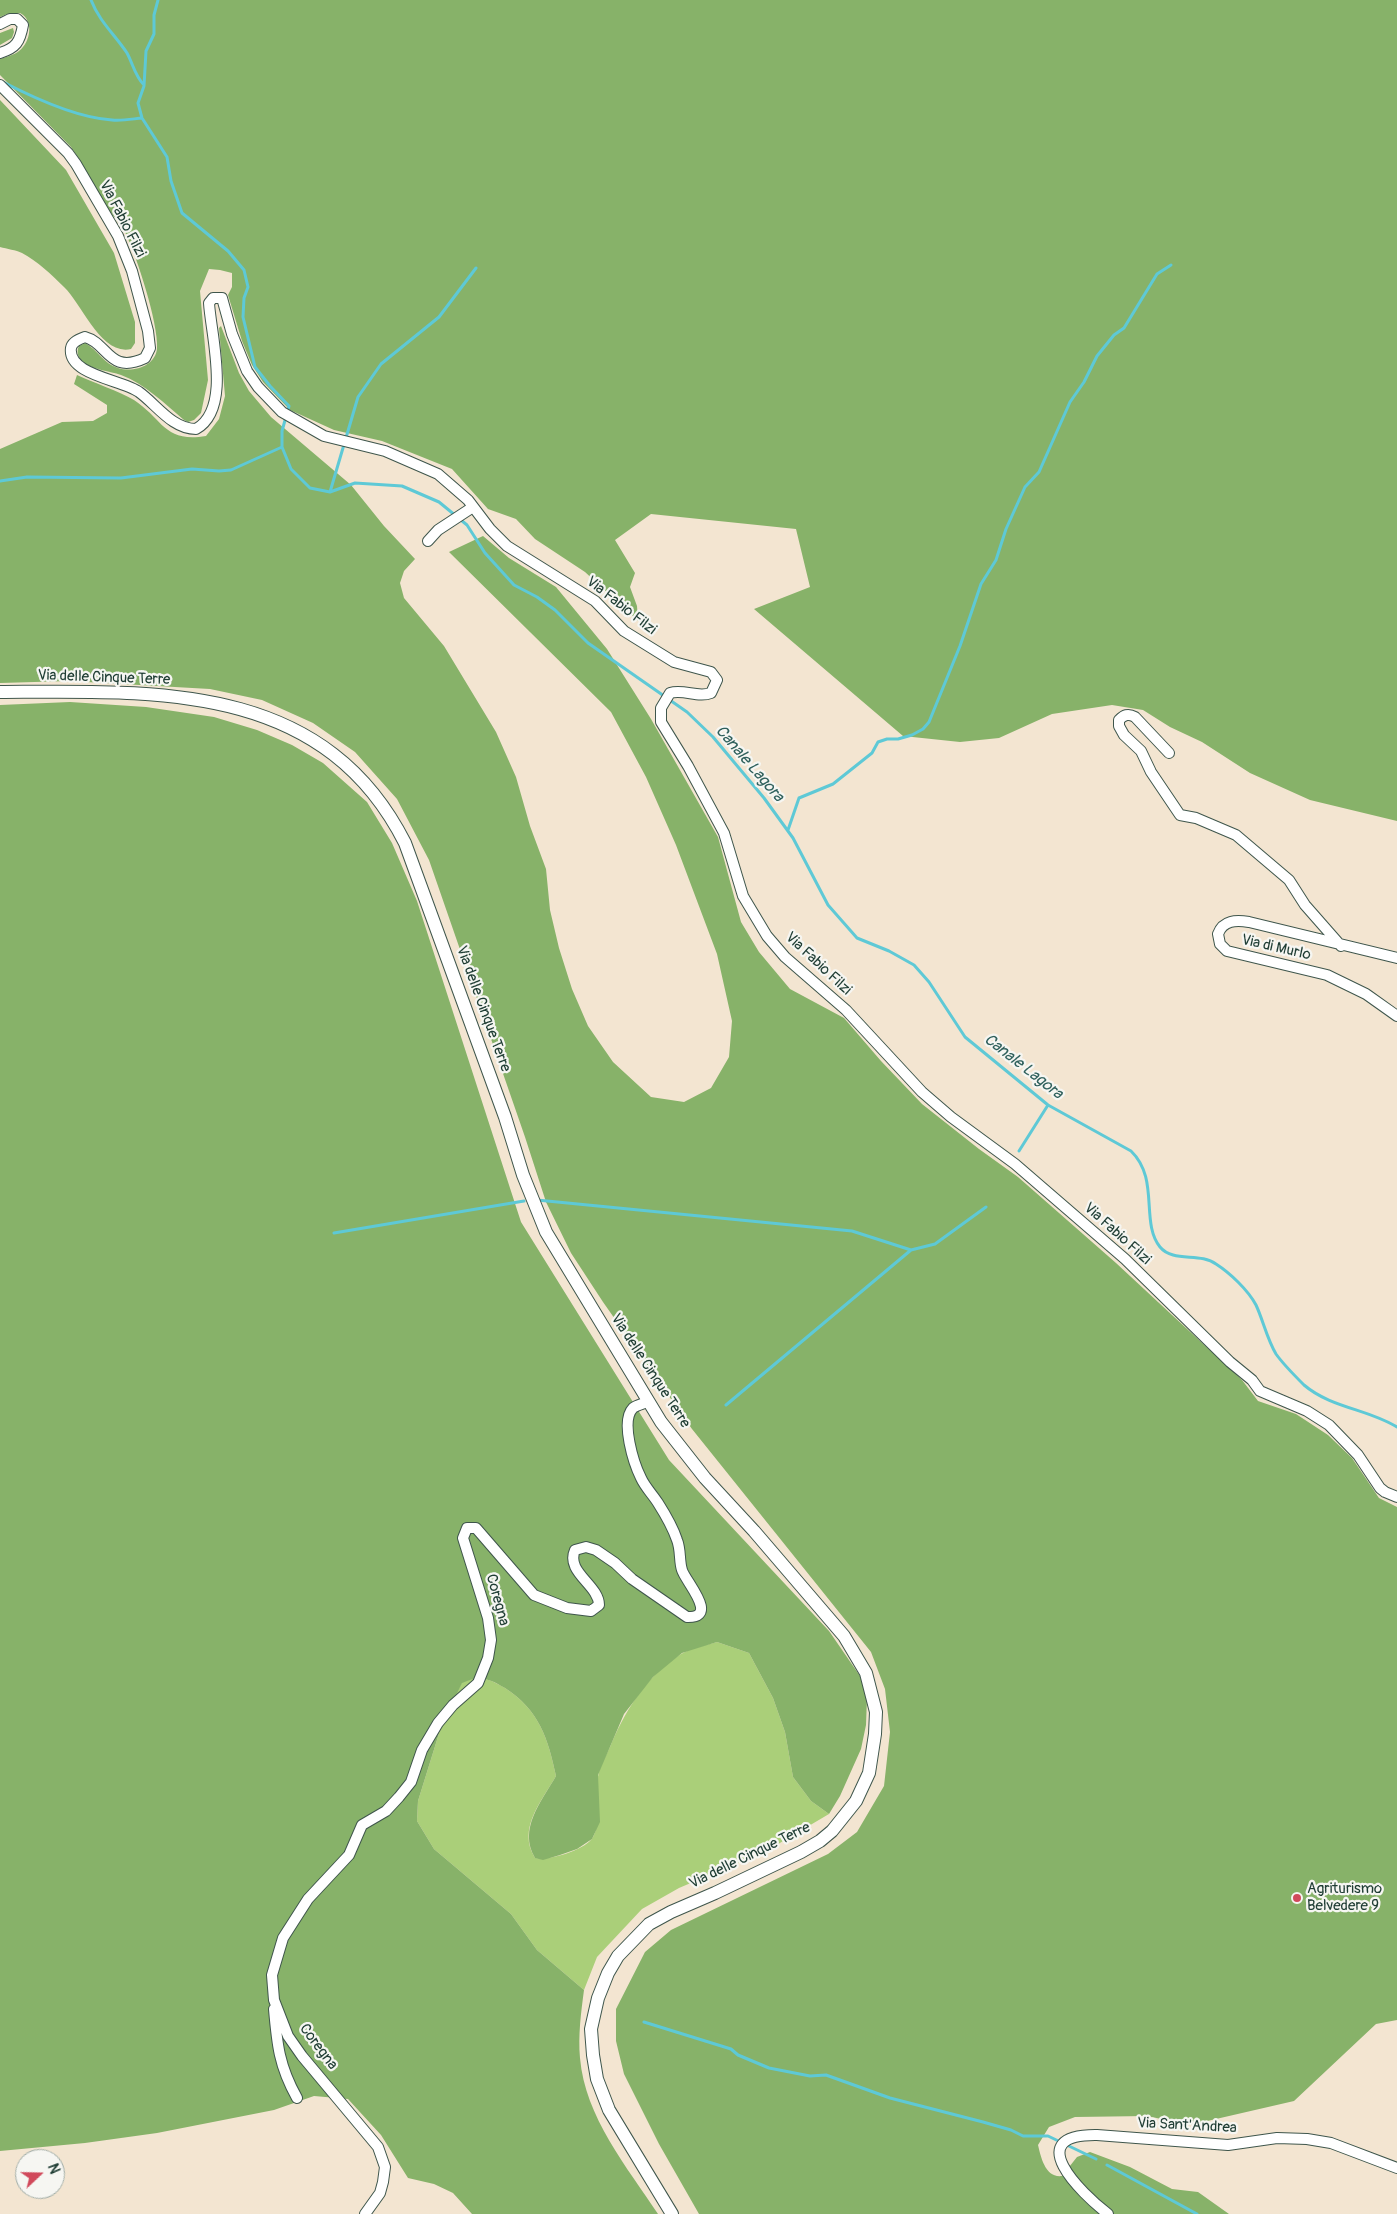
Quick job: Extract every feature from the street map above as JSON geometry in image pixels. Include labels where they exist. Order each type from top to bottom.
[{"type":"main road","name":"Via delle Cinque Terre","points":[[0,692],[126,692],[181,696],[245,710],[281,722],[302,733],[331,752],[358,776],[393,819],[408,850],[505,1117],[523,1175],[546,1232],[647,1402],[661,1422],[705,1478],[844,1636],[866,1673],[876,1712],[875,1734],[869,1773],[856,1801],[832,1831],[801,1852],[649,1924],[618,1956],[598,1998],[591,2029],[597,2079],[609,2110],[672,2214]]},
{"type":"street","points":[[0,24],[10,19],[17,19],[23,25],[19,43],[10,50],[0,53]]},
{"type":"street","name":"Via Fabio Filzi","points":[[0,85],[68,153],[76,164],[118,236],[139,292],[150,348],[145,358],[133,363],[118,361],[91,339],[85,337],[74,342],[71,346],[71,353],[76,364],[91,373],[117,381],[138,391],[179,425],[196,429],[206,421],[211,413],[215,397],[217,379],[209,303],[211,298],[219,297],[223,301],[232,334],[247,371],[258,387],[282,412],[324,436],[385,451],[431,469],[446,478],[507,546],[595,601],[624,631],[674,662],[711,672],[717,680],[714,689],[708,694],[670,693],[660,715],[669,736],[688,766],[724,833],[743,896],[759,924],[784,957],[846,1010],[922,1092],[950,1117],[1015,1164],[1124,1260],[1230,1362],[1252,1380],[1260,1391],[1307,1411],[1329,1425],[1358,1455],[1380,1488],[1397,1497]]},
{"type":"street","points":[[428,541],[438,530],[473,508]]},
{"type":"street","points":[[1169,753],[1135,717],[1130,714],[1124,715],[1119,720],[1119,726],[1124,735],[1141,751],[1151,772],[1180,815],[1196,818],[1236,835],[1289,880],[1305,905],[1341,946]]},
{"type":"street","name":"Via di Murlo","points":[[1397,958],[1240,921],[1223,926],[1218,934],[1220,944],[1227,951],[1327,975],[1366,994],[1397,1016]]},
{"type":"street","name":"Coregna","points":[[364,2214],[380,2193],[385,2167],[378,2147],[302,2056],[288,2036],[274,2000],[272,1975],[283,1938],[308,1899],[349,1855],[362,1825],[386,1811],[411,1782],[422,1750],[438,1723],[453,1705],[478,1683],[488,1658],[491,1640],[488,1618],[464,1538],[465,1529],[468,1527],[476,1528],[534,1595],[567,1608],[591,1611],[599,1605],[597,1596],[576,1570],[572,1558],[575,1550],[586,1547],[596,1550],[609,1558],[632,1579],[687,1617],[697,1615],[701,1610],[701,1602],[682,1572],[678,1541],[660,1505],[641,1480],[631,1452],[628,1428],[630,1413],[634,1407],[647,1402]]},
{"type":"street","points":[[274,2000],[277,2051],[288,2083],[296,2098]]},
{"type":"street","name":"Via Sant'Andrea","points":[[1108,2214],[1082,2192],[1067,2174],[1060,2153],[1064,2141],[1068,2138],[1080,2135],[1097,2135],[1228,2145],[1293,2137],[1331,2143],[1397,2168]]},
{"type":"green space","points":[[0,0],[1397,0],[1397,821],[1310,800],[1250,773],[1202,742],[1170,727],[1143,710],[1112,705],[1052,714],[999,738],[960,742],[903,736],[754,609],[810,587],[796,529],[651,514],[615,540],[635,573],[630,587],[637,606],[638,621],[585,572],[535,539],[516,519],[488,509],[452,469],[382,441],[334,430],[290,410],[263,382],[252,365],[242,341],[228,295],[232,287],[232,273],[209,269],[200,291],[208,380],[201,413],[194,420],[188,422],[184,420],[154,395],[130,379],[84,363],[79,357],[78,350],[79,346],[85,343],[118,368],[130,370],[148,364],[156,354],[157,348],[151,307],[136,258],[126,234],[106,206],[76,154],[0,75],[0,59],[12,55],[23,47],[28,37],[29,26],[24,16],[20,13],[7,14],[0,17]]},
{"type":"green space","points":[[13,28],[12,38],[0,45],[0,33]]},
{"type":"green space","points":[[0,100],[66,170],[114,253],[135,322],[135,343],[131,349],[120,349],[110,345],[101,337],[71,295],[39,264],[22,253],[0,247]]},
{"type":"green space","points":[[221,326],[239,373],[249,391],[271,417],[351,485],[384,526],[415,559],[404,571],[400,583],[404,598],[444,646],[496,732],[516,777],[530,826],[546,869],[550,910],[559,948],[572,989],[588,1026],[613,1062],[651,1097],[684,1102],[711,1088],[729,1057],[732,1021],[717,954],[676,845],[646,777],[611,712],[449,552],[483,536],[509,558],[556,587],[607,649],[651,719],[718,837],[741,922],[759,952],[790,989],[844,1018],[922,1104],[1018,1177],[1116,1263],[1242,1380],[1258,1401],[1296,1414],[1328,1435],[1352,1458],[1379,1498],[1397,1507],[1397,2020],[1376,2024],[1294,2101],[1190,2125],[1147,2116],[1075,2117],[1049,2127],[1038,2145],[1045,2166],[1056,2176],[1062,2176],[1077,2157],[1090,2152],[1130,2167],[1172,2189],[1198,2192],[1229,2214],[699,2214],[659,2144],[624,2074],[616,2041],[616,2009],[645,1952],[671,1930],[828,1854],[857,1832],[884,1786],[890,1732],[885,1689],[871,1652],[692,1429],[571,1253],[546,1202],[429,860],[397,799],[355,752],[313,723],[262,700],[210,689],[69,681],[0,683],[0,449],[62,422],[93,421],[107,413],[107,405],[74,384],[77,375],[134,400],[172,433],[192,437],[206,436],[219,419],[225,396],[219,328]]},
{"type":"green space","points":[[70,702],[146,707],[214,717],[257,730],[292,745],[323,763],[367,802],[392,843],[417,901],[521,1222],[669,1460],[829,1631],[860,1676],[867,1698],[866,1725],[861,1749],[840,1796],[829,1814],[811,1801],[793,1777],[785,1732],[773,1698],[749,1653],[717,1642],[682,1653],[653,1677],[624,1714],[598,1775],[600,1822],[592,1839],[577,1849],[543,1860],[535,1858],[530,1847],[530,1826],[538,1806],[556,1776],[545,1737],[534,1715],[517,1697],[505,1688],[489,1680],[479,1678],[462,1683],[441,1727],[418,1801],[417,1821],[434,1849],[511,1914],[537,1950],[584,1990],[579,2049],[584,2080],[590,2101],[621,2160],[658,2214],[472,2214],[453,2193],[434,2184],[408,2178],[381,2135],[348,2099],[314,2096],[274,2110],[157,2133],[85,2143],[0,2151],[0,705]]},
{"type":"green space","points":[[717,1642],[749,1653],[773,1698],[785,1732],[793,1777],[811,1801],[829,1814],[768,1850],[679,1888],[642,1909],[597,1957],[584,1990],[537,1950],[511,1914],[434,1849],[417,1821],[418,1801],[441,1727],[462,1682],[468,1680],[479,1678],[494,1682],[517,1697],[526,1706],[534,1715],[545,1737],[556,1776],[533,1816],[530,1826],[530,1847],[535,1858],[549,1858],[567,1854],[583,1846],[593,1837],[598,1823],[598,1777],[600,1768],[632,1704],[658,1671],[669,1662],[694,1648]]},
{"type":"waterway","points":[[91,0],[94,8],[127,53],[136,74],[144,85]]},
{"type":"waterway","name":"Canale Lagora","points":[[158,0],[154,15],[154,34],[146,51],[144,86],[138,103],[142,118],[167,157],[171,181],[182,213],[228,251],[244,270],[248,287],[244,298],[243,317],[255,367],[289,406],[282,431],[282,447],[291,469],[310,488],[330,492],[355,483],[402,486],[439,502],[467,525],[485,553],[514,585],[537,597],[555,610],[588,643],[687,712],[713,737],[764,798],[793,838],[828,905],[857,938],[889,951],[914,965],[929,982],[965,1037],[1048,1105],[1131,1151],[1140,1162],[1145,1174],[1151,1225],[1154,1237],[1160,1247],[1172,1255],[1210,1260],[1238,1282],[1256,1305],[1276,1354],[1304,1385],[1326,1399],[1374,1416],[1397,1427]]},
{"type":"waterway","points":[[3,82],[41,100],[85,115],[116,120],[142,118]]},
{"type":"waterway","points":[[788,830],[799,798],[833,784],[872,753],[878,742],[912,735],[923,729],[929,722],[960,646],[981,584],[996,560],[1006,529],[1025,487],[1039,472],[1070,402],[1084,382],[1097,356],[1114,335],[1124,328],[1157,274],[1171,265]]},
{"type":"waterway","points":[[330,492],[358,397],[381,364],[439,317],[476,268]]},
{"type":"waterway","points":[[0,481],[27,477],[121,478],[192,469],[231,470],[282,447]]},
{"type":"waterway","points":[[1019,1151],[1048,1105]]},
{"type":"waterway","points":[[537,1200],[852,1231],[911,1250]]},
{"type":"waterway","points":[[334,1233],[524,1201]]},
{"type":"waterway","points":[[726,1405],[911,1250],[935,1244],[986,1207]]},
{"type":"waterway","points":[[644,2022],[731,2049],[738,2055],[769,2068],[810,2076],[826,2075],[890,2098],[983,2122],[1011,2130],[1023,2136],[1048,2136],[1096,2159]]},
{"type":"waterway","points":[[1107,2165],[1197,2214]]},
{"type":"place","name":"Agriturismo Belvedere 9","points":[[1297,1898]]}]
